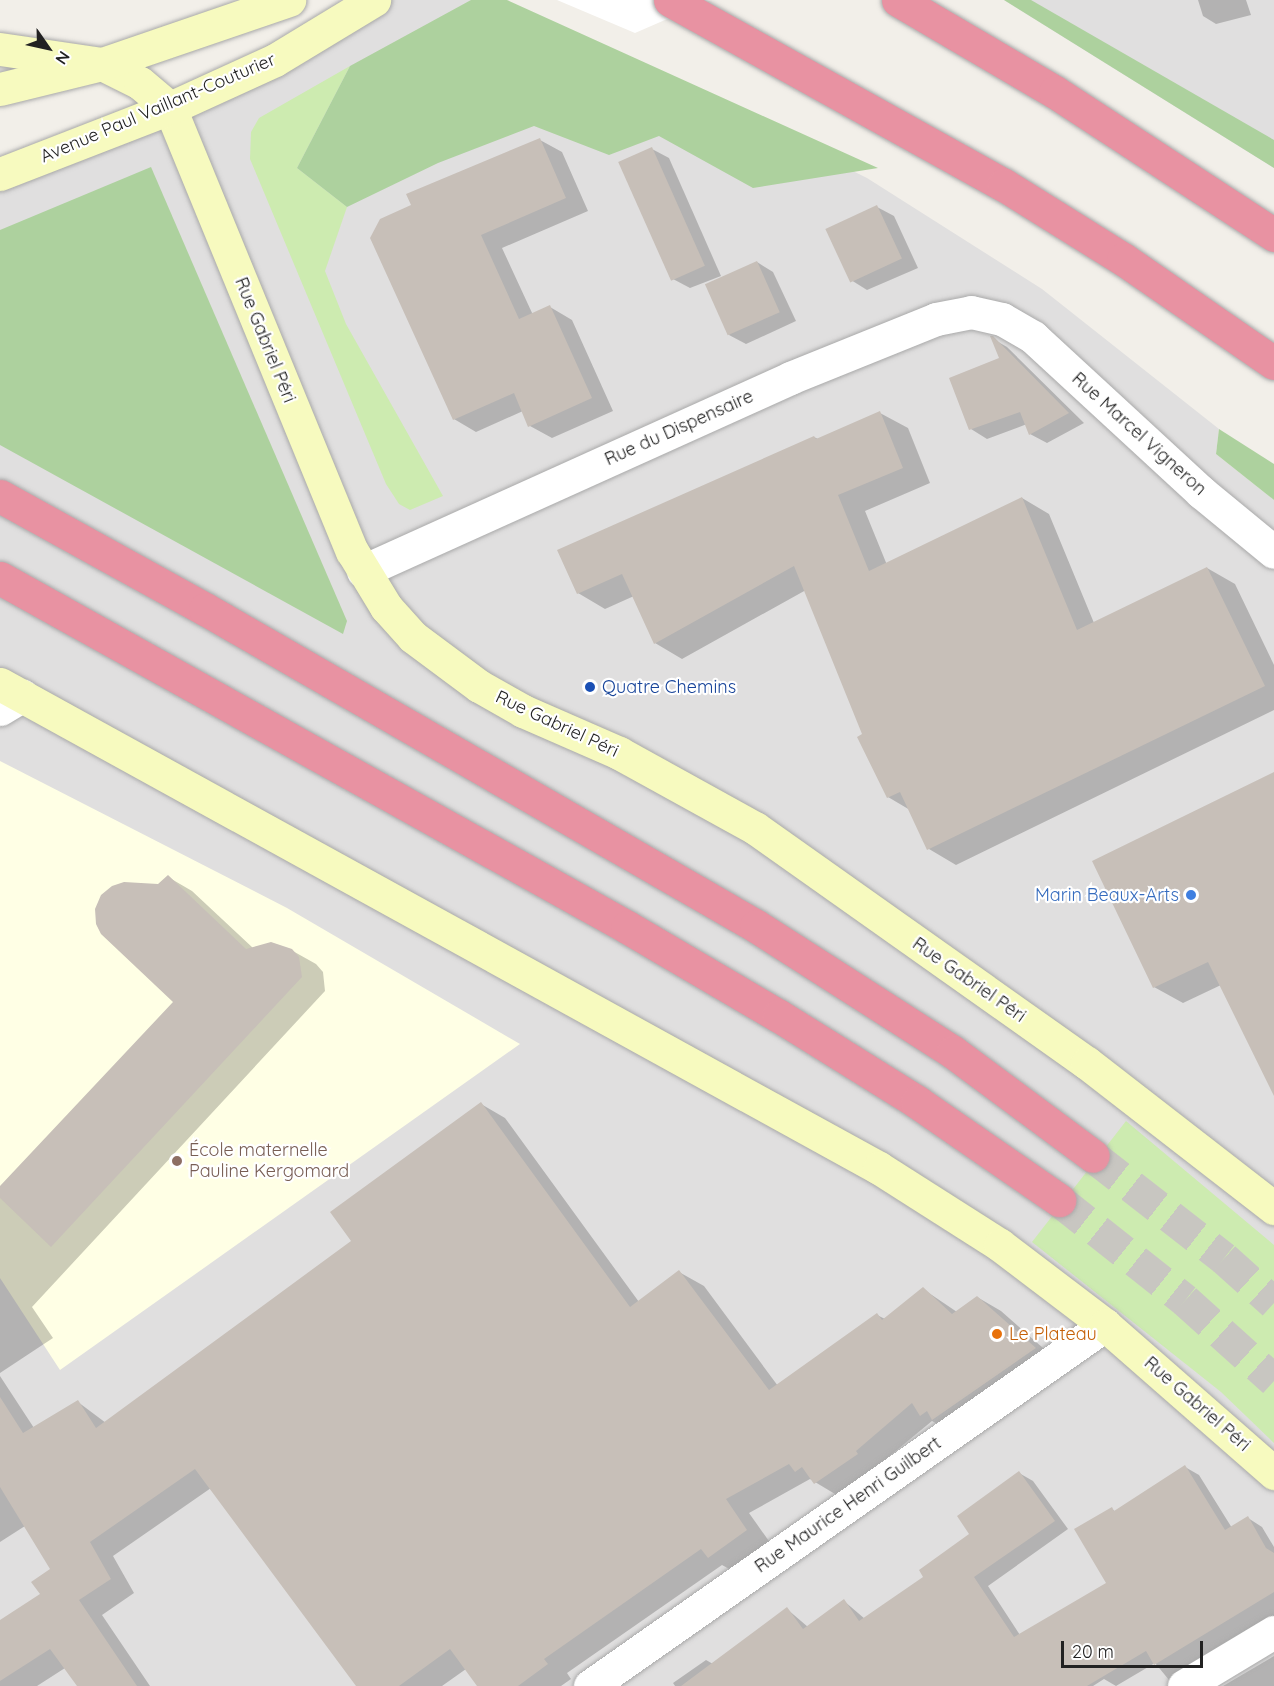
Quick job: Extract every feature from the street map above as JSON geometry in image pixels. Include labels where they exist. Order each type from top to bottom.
[{"type":"highway","points":[[898,0],[1055,92],[1274,235]]},
{"type":"highway","points":[[679,4],[1004,185],[1123,259],[1274,363]]},
{"type":"highway","points":[[0,496],[380,708],[775,938],[953,1052],[1093,1156]]},
{"type":"highway","points":[[0,578],[627,927],[779,1016],[917,1102],[1059,1200]]},
{"type":"main road","points":[[0,89],[102,64],[289,0]]},
{"type":"main road","name":"Avenue Paul Vaillant-Couturier","points":[[0,174],[170,108],[275,60],[374,0]]},
{"type":"main road","name":"Rue Gabriel Péri","points":[[0,49],[102,64],[140,83],[170,108],[363,571],[386,607],[413,637],[478,686],[522,711],[620,753],[685,786],[754,828],[1087,1063],[1274,1209]]},
{"type":"main road","name":"Rue Gabriel Péri","points":[[7,697],[879,1168],[1000,1245],[1105,1325],[1274,1473]]},
{"type":"street","name":"Rue du Dispensaire","points":[[363,571],[790,378],[936,320],[971,312],[1002,319]]},
{"type":"street","name":"Rue Marcel Vigneron","points":[[1002,319],[1033,337],[1201,492],[1274,552]]},
{"type":"street","name":"Rue Maurice Henri Guilbert","points":[[590,1686],[1105,1325]]},
{"type":"street","points":[[1184,1686],[1274,1632]]},
{"type":"shaded area","points":[[385,0],[505,0],[867,178],[1042,289],[1219,429],[1216,454],[1274,500],[1274,1686],[0,1686],[0,173]]},
{"type":"shaded area","points":[[1004,0],[1274,0],[1274,168]]},
{"type":"shaded area","name":"École maternelle Pauline Kergomard","points":[[0,761],[287,908],[520,1044],[60,1370],[0,1278]]},
{"type":"green space","points":[[471,0],[507,0],[878,168],[753,188],[659,136],[609,155],[534,126],[438,163],[347,207],[297,168],[350,66]]},
{"type":"green space","points":[[1004,0],[1031,0],[1274,140],[1274,168]]},
{"type":"green space","points":[[350,66],[297,168],[347,207],[325,271],[346,324],[443,496],[410,510],[399,504],[386,484],[250,159],[251,132],[259,118]]},
{"type":"green space","points":[[151,167],[347,621],[343,634],[0,445],[0,230]]},
{"type":"green space","points":[[1219,429],[1274,464],[1274,500],[1216,454]]},
{"type":"green space","points":[[1126,1121],[1274,1245],[1274,1443],[1221,1392],[1032,1242]]},
{"type":"pier","points":[[557,0],[711,0],[635,33]]},
{"type":"building","points":[[540,138],[566,198],[481,235],[519,319],[550,305],[592,398],[528,427],[514,393],[453,420],[370,238],[380,219],[411,205],[406,194]]},
{"type":"building","points":[[652,147],[705,266],[671,281],[618,162]]},
{"type":"building","points":[[877,205],[902,258],[850,283],[825,229]]},
{"type":"building","points":[[757,261],[780,312],[728,335],[705,284]]},
{"type":"building","points":[[990,336],[993,336],[1069,413],[1029,435],[1020,412],[969,430],[949,378],[999,358]]},
{"type":"building","points":[[880,411],[903,468],[838,495],[869,571],[1022,497],[1077,630],[1207,567],[1265,686],[927,850],[900,792],[887,798],[857,737],[862,734],[794,566],[654,644],[622,574],[577,594],[557,550],[814,436],[816,439]]},
{"type":"building","name":"Marin Beaux-Arts","points":[[1274,772],[1274,1096],[1208,962],[1153,988],[1092,861]]},
{"type":"building","points":[[168,875],[246,949],[271,942],[292,949],[299,957],[302,977],[51,1247],[0,1198],[0,1186],[173,1002],[101,934],[96,924],[95,909],[101,895],[112,886],[124,882],[158,884]]},
{"type":"building","points":[[481,1102],[630,1307],[679,1270],[769,1390],[877,1313],[882,1320],[923,1287],[952,1314],[977,1296],[1036,1348],[932,1420],[927,1411],[920,1416],[912,1403],[856,1451],[858,1454],[814,1484],[802,1467],[795,1472],[789,1464],[726,1499],[747,1530],[708,1558],[701,1549],[544,1659],[548,1664],[518,1686],[477,1686],[450,1649],[399,1686],[356,1686],[195,1469],[90,1542],[111,1579],[79,1600],[137,1686],[77,1686],[50,1649],[0,1681],[0,1620],[40,1594],[31,1582],[50,1569],[0,1487],[0,1397],[23,1433],[78,1400],[96,1428],[351,1241],[330,1212]]},
{"type":"building","points":[[1185,1465],[1225,1530],[1248,1516],[1266,1548],[1274,1553],[1274,1592],[1154,1665],[1146,1651],[1087,1686],[681,1686],[787,1607],[803,1629],[844,1599],[859,1621],[923,1577],[919,1570],[969,1534],[957,1516],[1019,1471],[1055,1521],[974,1577],[1014,1637],[1106,1583],[1074,1529],[1112,1507],[1114,1511]]},
{"type":"tunnel","points":[[1093,1156],[1224,1258],[1274,1303]]},
{"type":"tunnel","points":[[1059,1200],[1185,1300],[1274,1380]]},
{"type":"place","name":"Quatre Chemins","points":[[590,687]]},
{"type":"place","name":"Marin Beaux-Arts","points":[[1191,895]]},
{"type":"place","name":"École maternelle Pauline Kergomard","points":[[177,1161]]},
{"type":"place","name":"Le Plateau","points":[[997,1334]]}]
